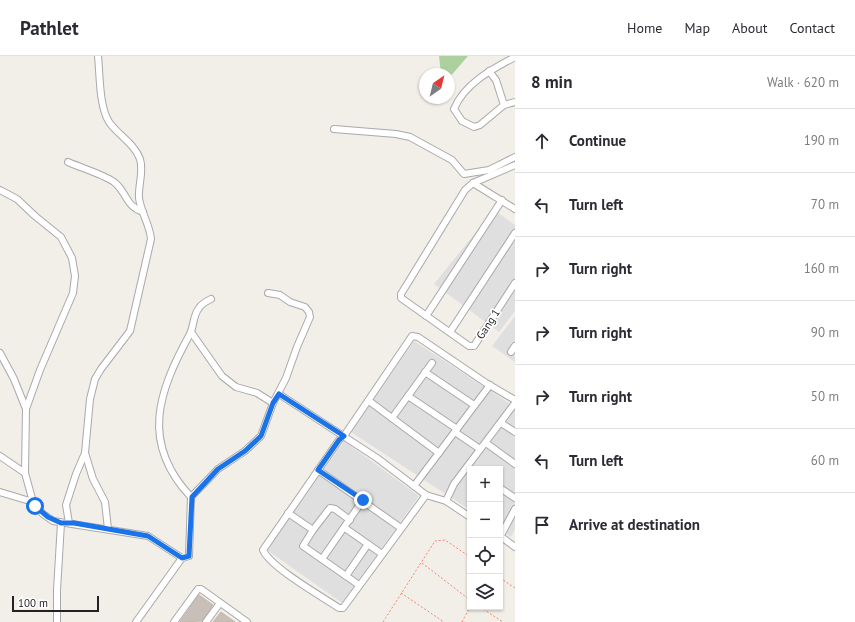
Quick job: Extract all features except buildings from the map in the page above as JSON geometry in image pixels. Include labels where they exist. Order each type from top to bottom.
[{"type":"street","points":[[69,523],[66,505],[85,453],[90,399],[95,379],[131,328],[151,239],[149,228],[139,199],[141,165],[139,158],[129,142],[113,127],[106,116],[103,105],[98,56]]},
{"type":"street","points":[[515,57],[489,71],[461,95],[454,109],[462,121],[474,127],[480,125],[504,105],[515,102]]},
{"type":"street","points":[[489,71],[496,80],[504,105]]},
{"type":"street","points":[[334,129],[396,134],[410,137],[452,160],[464,174],[489,170],[515,157]]},
{"type":"street","points":[[68,162],[111,180],[120,188],[131,205],[143,212]]},
{"type":"street","points":[[514,167],[473,183],[465,190],[401,294],[401,298],[450,332],[515,233]]},
{"type":"street","points":[[473,183],[515,209]]},
{"type":"street","points":[[0,190],[17,199],[61,237],[72,258],[75,276],[73,293],[37,375],[26,409],[25,473],[33,502],[43,514],[61,523],[148,536],[182,558]]},
{"type":"street","points":[[426,316],[502,200]]},
{"type":"street","name":"Gang 1","points":[[450,332],[470,346],[474,346],[515,283]]},
{"type":"street","points":[[136,622],[182,558],[189,556],[192,497],[218,469],[245,451],[261,436],[273,403],[279,394],[310,317],[309,312],[305,307],[290,302],[280,295],[268,293]]},
{"type":"street","points":[[192,497],[177,482],[166,462],[158,429],[161,401],[172,372],[191,332],[199,307],[211,299]]},
{"type":"street","points":[[191,332],[222,376],[236,388],[257,393],[273,403]]},
{"type":"street","points":[[426,495],[359,585],[345,607],[339,608],[285,573],[266,557],[263,550],[339,440],[344,436],[369,401],[412,336],[418,336],[515,401],[501,423],[480,449],[470,466]]},
{"type":"street","points":[[511,352],[515,346]]},
{"type":"street","points":[[0,353],[14,379],[26,409]]},
{"type":"street","points":[[392,418],[432,363]]},
{"type":"street","points":[[425,372],[474,405]]},
{"type":"street","points":[[414,486],[490,385]]},
{"type":"street","points":[[279,394],[377,458],[426,495],[446,501],[467,515]]},
{"type":"street","points":[[408,396],[480,449]]},
{"type":"street","points":[[369,401],[439,453]]},
{"type":"street","points":[[501,423],[515,432]]},
{"type":"street","points":[[486,443],[515,464]]},
{"type":"street","points":[[85,453],[93,479],[105,502],[108,529]]},
{"type":"street","points":[[0,456],[25,473]]},
{"type":"street","points":[[318,470],[401,528]]},
{"type":"street","points":[[446,501],[454,484],[467,470]]},
{"type":"street","points":[[503,490],[515,498]]},
{"type":"street","points":[[0,492],[33,502]]},
{"type":"street","points":[[322,559],[363,500]]},
{"type":"street","points":[[350,520],[335,509],[330,508],[312,530],[303,546],[359,585]]},
{"type":"street","points":[[503,531],[515,509]]},
{"type":"street","points":[[288,513],[312,530]]},
{"type":"street","points":[[57,622],[57,574],[61,523]]},
{"type":"street","points":[[345,528],[382,554]]},
{"type":"street","points":[[502,538],[515,547]]},
{"type":"street","points":[[346,576],[368,544]]},
{"type":"street","points":[[174,622],[198,589],[201,589],[242,621]]},
{"type":"street","points":[[206,622],[220,603]]},
{"type":"path","points":[[383,622],[435,541],[445,540],[467,555]]},
{"type":"path","points":[[421,563],[467,598]]},
{"type":"path","points":[[503,580],[515,588]]},
{"type":"path","points":[[401,593],[444,622]]},
{"type":"path","points":[[462,622],[468,610]]},
{"type":"path","points":[[485,610],[503,622]]},
{"type":"shaded area","points":[[494,210],[515,225],[515,311],[499,332],[434,284]]},
{"type":"shaded area","points":[[515,316],[515,362],[492,346]]},
{"type":"shaded area","points":[[414,341],[515,407],[515,529],[511,537],[503,532],[503,466],[467,466],[467,508],[351,432]]},
{"type":"shaded area","points":[[344,441],[419,496],[342,603],[267,550]]},
{"type":"green space","points":[[439,56],[468,56],[455,71],[455,68],[440,68]]},
{"type":"route","points":[[35,506],[53,521],[61,523],[74,523],[148,536],[172,553],[182,558],[189,556],[192,497],[218,469],[245,451],[261,436],[273,403],[279,394],[294,402],[322,423],[344,436],[339,440],[318,470],[363,500]]}]
